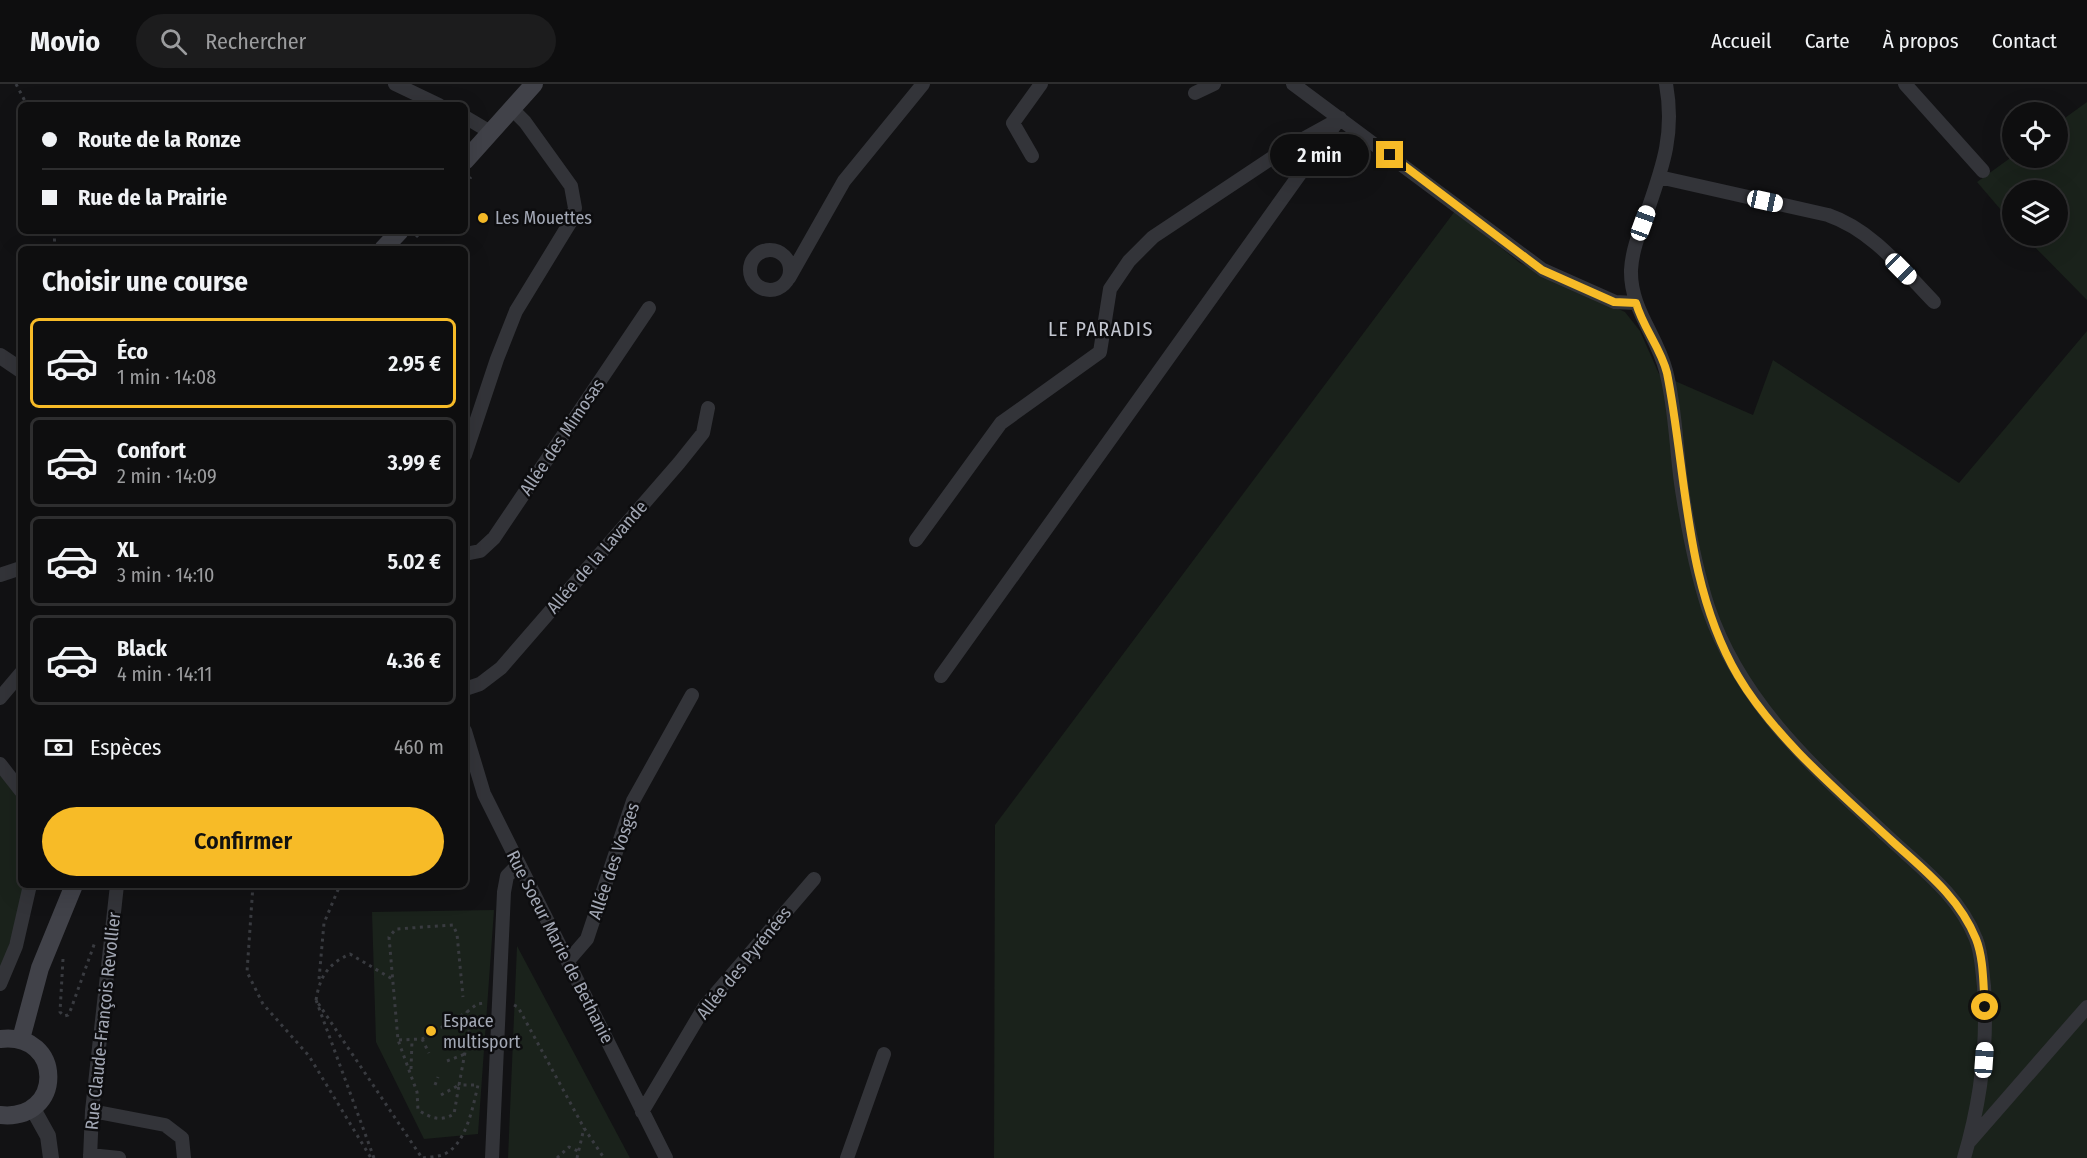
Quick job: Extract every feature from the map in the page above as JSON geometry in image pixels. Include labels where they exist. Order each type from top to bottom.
[{"type":"main road","points":[[468,158],[534,84]]},
{"type":"main road","points":[[386,246],[397,234]]},
{"type":"main road","points":[[21,1039],[40,968],[73,888]]},
{"type":"main road","points":[[0,1039],[21,1039],[41,1053],[48,1070],[47,1089],[33,1109],[22,1114],[0,1115]]},
{"type":"street","points":[[395,84],[433,102]]},
{"type":"street","points":[[789,278],[844,181],[923,84]]},
{"type":"street","points":[[1032,156],[1013,123],[1041,84]]},
{"type":"street","points":[[1195,93],[1214,84]]},
{"type":"street","points":[[1293,84],[1542,270],[1614,302],[1636,303]]},
{"type":"street","points":[[1666,84],[1671,112],[1668,141],[1659,177],[1635,246],[1631,269],[1636,303],[1666,371],[1684,498],[1707,604],[1720,642],[1738,677],[1767,715],[1845,797],[1941,885],[1963,912],[1977,942],[1983,978],[1986,1041],[1983,1079],[1964,1158]]},
{"type":"street","points":[[1905,84],[1983,171]]},
{"type":"street","points":[[468,446],[496,359],[516,311],[571,221],[575,208],[571,186],[525,122],[513,110]]},
{"type":"street","points":[[916,540],[1001,423],[1100,352],[1110,289],[1129,261],[1153,237],[1287,148],[1340,118]]},
{"type":"street","points":[[941,676],[1340,118]]},
{"type":"street","points":[[468,119],[492,133]]},
{"type":"street","points":[[1659,177],[1828,214],[1850,222],[1868,235],[1934,302]]},
{"type":"street","name":"Allée des Mimosas","points":[[468,553],[480,551],[494,538],[649,308]]},
{"type":"street","points":[[0,356],[18,368]]},
{"type":"street","name":"Allée de la Lavande","points":[[468,688],[480,684],[501,668],[679,464],[703,433],[708,408]]},
{"type":"street","points":[[0,575],[18,569]]},
{"type":"street","points":[[0,698],[18,677]]},
{"type":"street","name":"Allée des Vosges","points":[[568,961],[587,939],[633,801],[692,694]]},
{"type":"street","name":"Rue Soeur Marie de Bethanie","points":[[468,741],[484,794],[666,1158]]},
{"type":"street","points":[[0,764],[18,787]]},
{"type":"street","points":[[492,1158],[504,892],[507,876],[518,865]]},
{"type":"street","name":"Allée des Pyrénées","points":[[642,1112],[705,1006],[814,879]]},
{"type":"street","points":[[0,984],[16,946],[29,888]]},
{"type":"street","name":"Rue Claude-François Revollier","points":[[90,1156],[92,1111],[117,888]]},
{"type":"street","points":[[1968,1143],[2087,1007]]},
{"type":"street","points":[[847,1158],[884,1054]]},
{"type":"street","points":[[33,1109],[48,1136],[51,1158]]},
{"type":"street","points":[[92,1111],[165,1125],[182,1138],[184,1158]]},
{"type":"street","points":[[90,1156],[119,1158]]},
{"type":"path","points":[[16,84],[25,102]]},
{"type":"path","points":[[253,888],[247,972],[263,1004],[309,1056],[372,1158]]},
{"type":"path","points":[[339,888],[324,923],[316,1000],[372,1158]]},
{"type":"path","points":[[463,997],[457,934],[453,925],[449,923],[396,929],[389,937],[398,1040],[417,1092],[418,1110],[430,1118],[445,1119],[454,1114],[471,1020],[467,1012]]},
{"type":"path","points":[[49,946],[63,953],[60,1012],[64,1016],[68,1015],[71,1009],[95,942],[101,933],[112,932]]},
{"type":"path","points":[[319,981],[333,962],[350,954],[394,980]]},
{"type":"path","points":[[316,1000],[422,1158],[443,1156],[458,1141],[471,1114],[478,1085],[459,1084],[441,1095]]},
{"type":"path","points":[[398,1040],[422,1039],[477,1004],[500,1000],[518,1007],[584,1128],[604,1158]]},
{"type":"path","points":[[422,1039],[429,1053]]},
{"type":"path","points":[[411,1072],[412,1041]]},
{"type":"path","points":[[447,1061],[465,1054]]},
{"type":"path","points":[[435,1085],[438,1077]]},
{"type":"path","points":[[577,1158],[584,1128]]},
{"type":"path","points":[[557,1158],[570,1147],[578,1151]]},
{"type":"shaded area","points":[[2087,102],[2087,300],[2034,246],[2068,246],[2068,180],[2002,180],[2002,211],[1977,182],[2002,164],[2002,168],[2068,168],[2068,116]]},
{"type":"shaded area","points":[[1455,211],[1520,263],[1625,312],[1640,331],[1659,374],[1753,415],[1773,360],[1959,483],[2087,331],[2087,1158],[994,1158],[995,825]]},
{"type":"shaded area","points":[[0,771],[18,795],[18,888],[26,888],[0,975]]},
{"type":"shaded area","name":"Espace multisport","points":[[494,910],[478,1134],[424,1139],[376,1042],[372,912]]},
{"type":"shaded area","name":"Espace multisport","points":[[517,946],[630,1158],[508,1158]]},
{"type":"place","name":"Les Mouettes","points":[[483,218]]},
{"type":"place","name":"Espace multisport","points":[[431,1031]]},
{"type":"district","name":"LE PARADIS","points":[[1101,329]]},
{"type":"route","points":[[1390,155],[1542,270],[1614,302],[1636,303],[1659,350],[1666,371],[1689,527],[1707,604],[1720,642],[1738,677],[1799,751],[1845,797],[1941,885],[1963,912],[1977,942],[1985,1007]]}]
